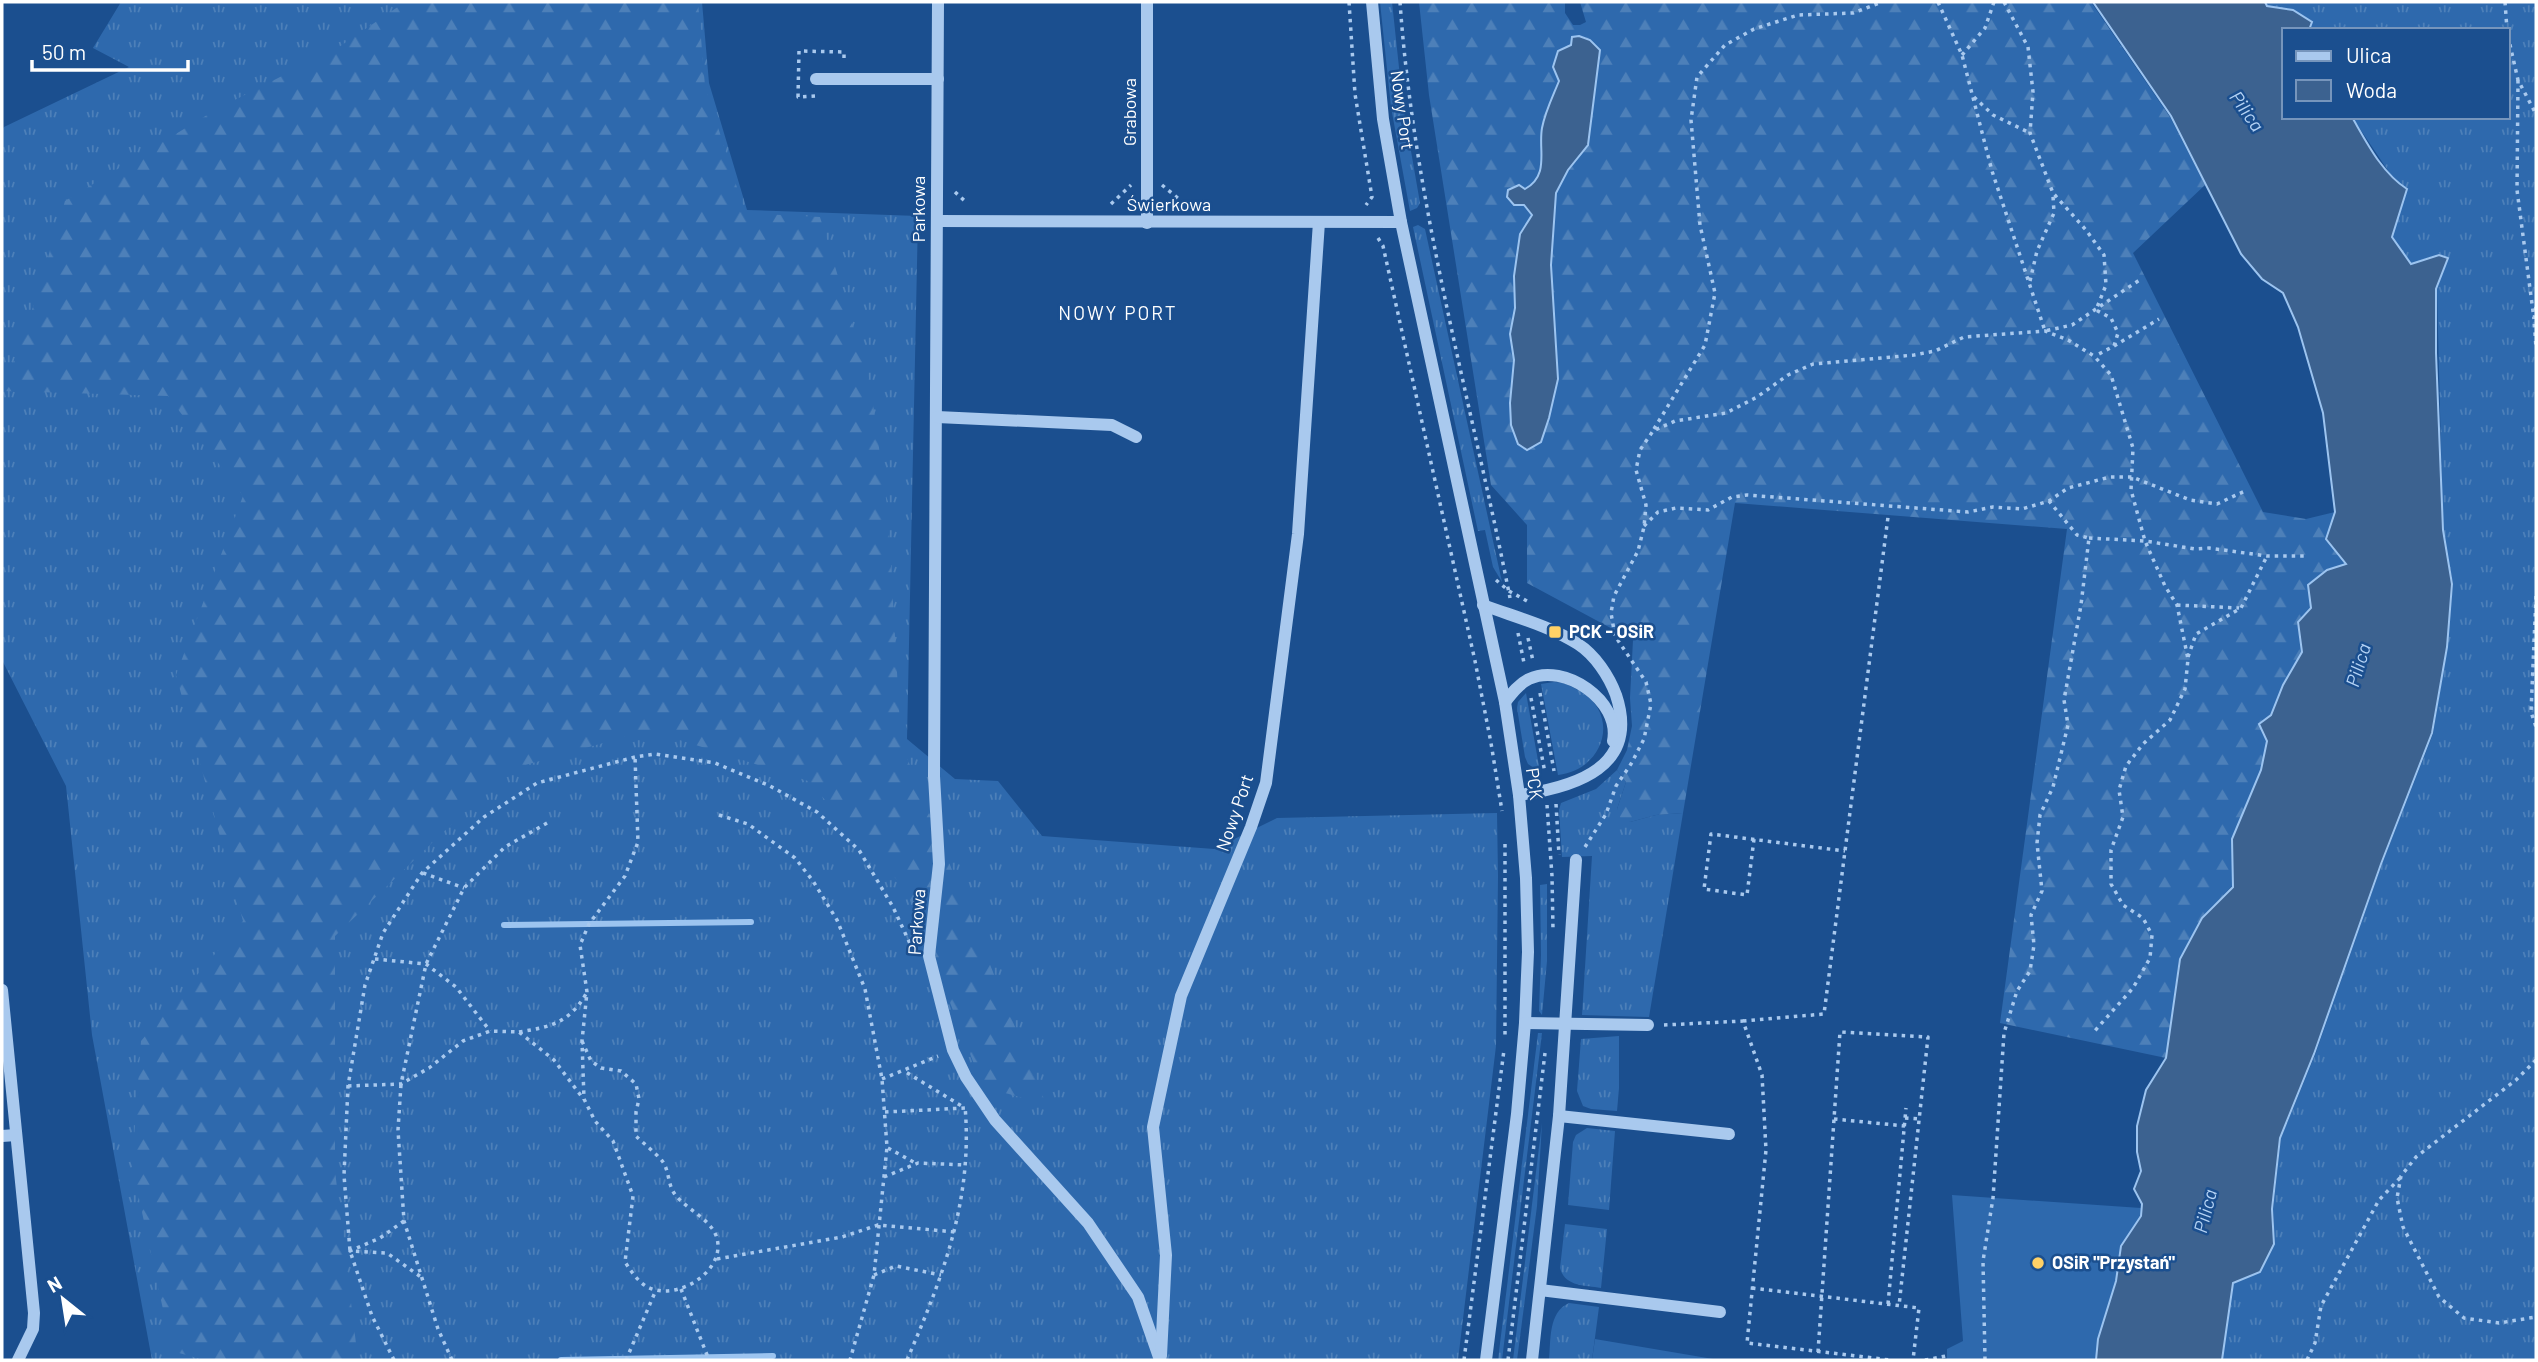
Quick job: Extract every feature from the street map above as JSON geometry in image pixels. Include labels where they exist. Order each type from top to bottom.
[{"type":"street","name":"Parkowa","points":[[938,2],[934,776],[939,864],[929,957],[953,1050],[966,1077],[995,1119],[1088,1223],[1103,1244],[1138,1297],[1161,1360]]},
{"type":"street","name":"Grabowa","points":[[1147,2],[1147,223]]},
{"type":"street","name":"Nowy Port","points":[[1371,2],[1384,119],[1401,222]]},
{"type":"street","points":[[816,79],[938,79]]},
{"type":"street","name":"Świerkowa","points":[[937,221],[1401,222]]},
{"type":"street","name":"Nowy Port","points":[[1161,1360],[1166,1255],[1153,1127],[1181,996],[1251,827],[1266,783],[1298,534],[1319,222]]},
{"type":"street","name":"PCK","points":[[1401,222],[1505,702],[1519,795],[1526,878],[1528,952],[1525,1023],[1517,1114],[1486,1360]]},
{"type":"street","points":[[937,417],[1112,425],[1136,437]]},
{"type":"street","points":[[1483,606],[1555,632],[1580,645],[1600,664],[1613,686],[1621,710],[1621,738],[1609,760],[1588,778],[1556,790],[1519,795]]},
{"type":"street","points":[[1505,702],[1518,686],[1536,676],[1557,677],[1580,683],[1596,694],[1608,711],[1614,734],[1609,760]]},
{"type":"street","points":[[1532,1360],[1559,1116],[1576,860]]},
{"type":"street","points":[[2,990],[34,1313],[33,1329],[18,1360]]},
{"type":"street","points":[[1525,1023],[1648,1026]]},
{"type":"street","points":[[1559,1116],[1729,1134]]},
{"type":"street","points":[[2,1136],[16,1135]]},
{"type":"street","points":[[1540,1290],[1720,1312]]},
{"type":"path","points":[[1349,2],[1356,94],[1372,197],[1370,204],[1360,209]]},
{"type":"path","points":[[1576,860],[1606,814],[1616,786],[1644,739],[1651,704],[1646,682],[1615,636],[1611,613],[1614,596],[1638,551],[1644,527],[1646,505],[1636,470],[1640,450],[1705,345],[1715,293],[1700,225],[1691,120],[1698,77],[1725,45],[1754,29],[1798,15],[1853,13],[1882,2]]},
{"type":"path","points":[[1938,2],[1962,55],[1992,171],[2045,331],[2068,340],[2094,356],[2111,374],[2133,448],[2131,490],[2146,541],[2165,586],[2177,605],[2188,659]]},
{"type":"path","points":[[1962,55],[1985,28],[1994,2]]},
{"type":"path","points":[[2004,2],[2028,47],[2033,92],[2031,133],[2053,193],[2054,213],[2037,251],[2029,284]]},
{"type":"path","points":[[2505,2],[2507,28]]},
{"type":"path","points":[[2510,45],[2518,80],[2517,190],[2536,348]]},
{"type":"path","points":[[821,96],[798,97],[799,51],[844,52],[844,68]]},
{"type":"path","points":[[2518,80],[2536,114]]},
{"type":"path","points":[[1973,96],[1993,115],[2031,133]]},
{"type":"path","points":[[1108,208],[1132,185],[1147,184],[1161,184],[1189,208]]},
{"type":"path","points":[[952,189],[974,209]]},
{"type":"path","points":[[2053,193],[2104,255],[2106,285],[2096,310]]},
{"type":"path","points":[[1377,237],[1383,246],[1475,661],[1503,815]]},
{"type":"path","points":[[1653,431],[1675,421],[1726,413],[1757,397],[1788,375],[1813,364],[1914,355],[1935,351],[1964,337],[2045,331],[2072,325],[2141,279]]},
{"type":"path","points":[[2534,319],[2536,307]]},
{"type":"path","points":[[2096,310],[2111,318],[2118,333],[2113,346]]},
{"type":"path","points":[[2094,356],[2159,319]]},
{"type":"path","points":[[1644,527],[1658,512],[1676,508],[1708,510],[1732,497],[1747,495],[1968,512],[1993,507],[2022,509],[2049,501],[2068,488],[2110,477],[2132,477],[2190,500],[2217,504],[2247,490]]},
{"type":"path","points":[[2049,501],[2077,535],[2089,538],[2146,541],[2267,556],[2304,556]]},
{"type":"path","points":[[1648,1026],[1824,1014],[1888,517]]},
{"type":"path","points":[[1984,1360],[1983,1261],[1993,1198],[2004,1033],[2017,991],[2031,971],[2034,945],[2031,915],[2042,891],[2037,843],[2040,815],[2053,787],[2067,725],[2064,699],[2081,605],[2089,538]]},
{"type":"path","points":[[2092,1034],[2133,988],[2150,958],[2152,934],[2143,918],[2123,905],[2111,884],[2111,850],[2123,817],[2119,790],[2126,766],[2143,744],[2170,720],[2185,688],[2188,659],[2196,634],[2241,608],[2267,556]]},
{"type":"path","points":[[2536,596],[2531,712],[2536,727]]},
{"type":"path","points":[[1520,597],[1548,729],[1556,790],[1560,863]]},
{"type":"path","points":[[2177,605],[2241,608]]},
{"type":"path","points":[[394,1360],[372,1316],[350,1251],[344,1174],[348,1086],[365,985],[383,933],[422,873],[484,817],[537,783],[635,757],[655,754],[715,762],[770,786],[817,812],[859,850],[914,952]]},
{"type":"path","points":[[584,1099],[582,1041],[587,992],[580,945],[589,924],[625,876],[638,842],[635,757]]},
{"type":"path","points":[[719,815],[748,824],[795,858],[837,920],[865,989],[882,1079],[887,1147],[874,1275],[850,1360]]},
{"type":"path","points":[[451,1360],[438,1329],[404,1221],[398,1130],[401,1084],[426,964],[464,888],[505,847],[547,823]]},
{"type":"path","points":[[1754,839],[1747,895],[1704,889],[1711,834],[1754,839],[1844,851]]},
{"type":"path","points":[[1464,1360],[1505,1041],[1505,840]]},
{"type":"path","points":[[422,873],[464,888]]},
{"type":"path","points":[[1505,879],[1560,876]]},
{"type":"path","points":[[374,959],[426,964],[456,988],[490,1031]]},
{"type":"path","points":[[348,1086],[401,1084],[429,1068],[463,1041],[490,1031],[519,1032],[550,1027],[576,1010],[587,992]]},
{"type":"path","points":[[1743,1021],[1762,1074],[1766,1150],[1746,1343],[1890,1360]]},
{"type":"path","points":[[1818,1353],[1840,1031],[1928,1037],[1899,1306]]},
{"type":"path","points":[[519,1032],[554,1060],[584,1099],[595,1121],[613,1141],[633,1196],[625,1262],[636,1280],[656,1290],[681,1289],[703,1276],[716,1259],[719,1243],[712,1227],[674,1193],[663,1163],[636,1136],[639,1099],[636,1084],[621,1071],[601,1068],[591,1061],[582,1041]]},
{"type":"path","points":[[882,1079],[953,1050]]},
{"type":"path","points":[[2307,1360],[2315,1343],[2320,1306],[2379,1200],[2416,1157],[2516,1080],[2536,1060]]},
{"type":"path","points":[[904,1071],[965,1108]]},
{"type":"path","points":[[907,1360],[955,1232],[966,1165],[963,1096]]},
{"type":"path","points":[[885,1112],[965,1108]]},
{"type":"path","points":[[1888,1304],[1906,1108]]},
{"type":"path","points":[[1905,1118],[1919,1119]]},
{"type":"path","points":[[1834,1119],[1905,1126]]},
{"type":"path","points":[[887,1147],[917,1164]]},
{"type":"path","points":[[884,1177],[917,1164],[966,1165]]},
{"type":"path","points":[[2401,1176],[2397,1198],[2403,1227],[2439,1297],[2464,1318],[2499,1323],[2536,1317]]},
{"type":"path","points":[[350,1251],[380,1238],[404,1221]]},
{"type":"path","points":[[716,1259],[842,1237],[878,1225],[955,1232]]},
{"type":"path","points":[[350,1251],[387,1253],[423,1279]]},
{"type":"path","points":[[874,1275],[895,1266],[941,1275]]},
{"type":"path","points":[[1752,1288],[1919,1308],[1913,1360]]},
{"type":"path","points":[[681,1289],[709,1360]]},
{"type":"path","points":[[626,1360],[656,1290]]},
{"type":"path","points":[[1925,1360],[1946,1356]]},
{"type":"green space","points":[[121,2],[702,2],[709,83],[747,210],[918,216],[907,739],[955,779],[998,781],[1042,836],[1214,849],[1277,818],[1497,813],[1496,1046],[1458,1360],[152,1360],[92,1035],[66,786],[2,660],[2,130],[129,67],[93,48]]},
{"type":"green space","points":[[405,2],[698,2],[705,86],[745,213],[820,217],[870,382],[888,513],[901,743],[1046,1104],[983,1087],[906,890],[808,781],[649,730],[508,770],[335,936],[335,1171],[358,1360],[204,1360],[172,1351],[132,1166],[141,1041],[243,921],[176,675],[243,496],[168,396],[3,391],[33,307],[65,201],[217,109],[339,47]]},
{"type":"green space","points":[[1380,2],[1392,2],[1403,105],[1420,203],[1410,211],[1391,107]]},
{"type":"green space","points":[[1419,2],[1565,2],[1565,13],[1573,25],[1580,25],[1586,22],[1580,2],[2091,2],[2170,117],[2205,185],[2133,253],[2263,512],[2306,519],[2335,512],[2326,539],[2346,564],[2327,569],[2308,584],[2311,607],[2297,622],[2302,652],[2283,685],[2271,716],[2259,724],[2267,741],[2261,770],[2232,839],[2232,886],[2202,918],[2179,959],[2166,1058],[2000,1023],[2067,529],[1735,503],[1683,813],[1656,815],[1630,822],[1621,820],[1617,809],[1626,782],[1617,770],[1627,750],[1632,726],[1630,698],[1633,640],[1527,583],[1527,525],[1491,485],[1429,95]],"holes":[[[1571,45],[1590,127],[1588,145],[1568,170],[1556,193],[1551,265],[1558,379],[1511,425],[1514,360],[1510,334],[1515,308],[1514,276],[1520,234],[1532,215],[1524,205],[1525,189],[1538,177],[1540,170],[1542,128],[1559,81],[1553,67],[1558,51]]]},
{"type":"green space","points":[[2265,2],[2536,2],[2536,1360],[2222,1360],[2233,1283],[2261,1272],[2275,1244],[2273,1209],[2281,1138],[2315,1055],[2382,864],[2433,734],[2447,647],[2453,584],[2443,530],[2437,289],[2448,258],[2439,254],[2411,264],[2392,237],[2407,189],[2395,181],[2353,119],[2510,119],[2510,28],[2310,28],[2312,21],[2293,10],[2267,6]]},
{"type":"green space","points":[[1418,225],[1425,229],[1502,582],[1493,567],[1485,530],[1478,531],[1413,227]]},
{"type":"green space","points":[[1554,682],[1570,686],[1593,701],[1603,727],[1602,740],[1587,763],[1574,771],[1558,775],[1541,684]]},
{"type":"green space","points":[[1526,693],[1540,772],[1528,764],[1525,757],[1517,708],[1518,702]]},
{"type":"green space","points":[[1617,770],[1626,782],[1617,809],[1630,822],[1656,815],[1683,813],[1649,1017],[1582,1015],[1592,856],[1562,857],[1559,810],[1561,803],[1596,789]]},
{"type":"green space","points":[[1547,884],[1547,961],[1542,1015],[1539,1011],[1540,885]]},
{"type":"green space","points":[[1538,1033],[1542,1033],[1502,1360],[1498,1360]]},
{"type":"green space","points":[[1619,1036],[1617,1111],[1583,1106],[1577,1091],[1581,1039]]},
{"type":"green space","points":[[1542,1123],[1537,1206],[1517,1360],[1513,1360]]},
{"type":"green space","points":[[1587,1128],[1615,1131],[1609,1210],[1568,1205],[1573,1142],[1576,1135]]},
{"type":"green space","name":"OSiR \"Przystań\"","points":[[1952,1195],[2141,1208],[2141,1216],[2121,1246],[2116,1281],[2098,1339],[2096,1360],[1947,1360],[1947,1349],[1963,1341]]},
{"type":"green space","points":[[1565,1224],[1607,1229],[1601,1288],[1576,1284],[1566,1279],[1563,1274],[1560,1268]]},
{"type":"green space","points":[[1569,1303],[1599,1307],[1592,1360],[1549,1360],[1554,1320],[1562,1307]]},
{"type":"green space","points":[[1595,1339],[1719,1360],[1592,1360]]},
{"type":"water","name":"Pilica","points":[[2093,2],[2265,2],[2267,6],[2293,10],[2312,22],[2310,28],[2282,28],[2282,119],[2353,119],[2383,166],[2407,189],[2392,237],[2411,264],[2439,255],[2448,258],[2436,289],[2436,353],[2443,530],[2452,584],[2447,647],[2432,733],[2381,864],[2314,1054],[2280,1138],[2272,1209],[2274,1244],[2260,1272],[2233,1283],[2222,1360],[2096,1360],[2098,1339],[2116,1281],[2121,1246],[2141,1216],[2142,1204],[2134,1189],[2141,1171],[2137,1152],[2137,1126],[2146,1090],[2166,1058],[2180,959],[2202,918],[2233,887],[2232,839],[2261,770],[2267,741],[2259,724],[2271,715],[2283,685],[2302,652],[2298,622],[2311,608],[2308,585],[2327,570],[2346,564],[2326,539],[2335,512],[2323,413],[2298,327],[2283,293],[2262,279],[2241,254],[2171,116]]},
{"type":"water","points":[[1579,36],[1590,40],[1600,50],[1588,145],[1568,170],[1556,193],[1551,265],[1558,379],[1541,442],[1527,450],[1518,444],[1511,425],[1514,360],[1510,334],[1515,308],[1514,276],[1520,234],[1532,215],[1524,205],[1514,205],[1507,197],[1508,190],[1519,185],[1525,189],[1538,177],[1542,128],[1559,81],[1553,67],[1558,51],[1571,45],[1572,37]]},
{"type":"waterway","points":[[504,925],[751,922]]},
{"type":"waterway","points":[[561,1360],[773,1356]]},
{"type":"place","name":"PCK - OSiR","points":[[1555,632]]},
{"type":"place","name":"OSiR \"Przystań\"","points":[[2038,1263]]},
{"type":"district","name":"NOWY PORT","points":[[1118,313]]}]
